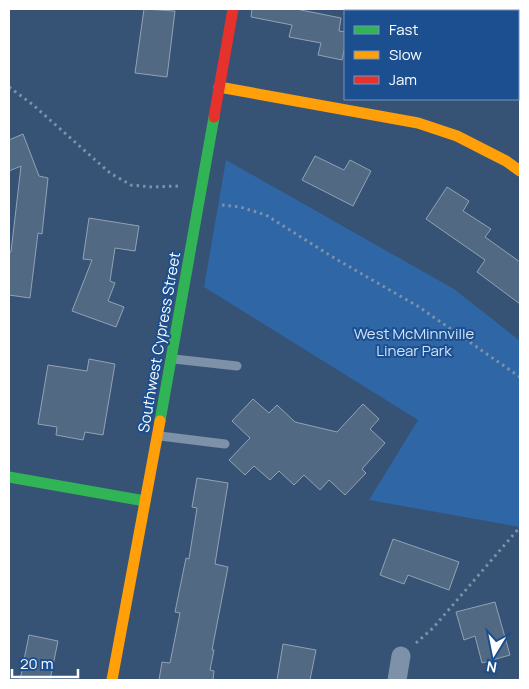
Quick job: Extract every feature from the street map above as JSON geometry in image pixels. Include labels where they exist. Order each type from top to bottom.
[{"type":"main road","name":"Southwest Cypress Street","points":[[112,680],[146,501],[233,9]]},
{"type":"main road","points":[[219,86],[418,123],[457,136],[506,161],[520,171]]},
{"type":"main road","points":[[9,477],[146,501]]},
{"type":"street","points":[[397,680],[401,656]]},
{"type":"lane","points":[[171,359],[236,366]]},
{"type":"lane","points":[[157,436],[225,444]]},
{"type":"path","points":[[9,87],[32,104],[110,173],[131,184],[152,187],[180,186],[201,191],[219,205],[240,207],[266,215],[331,256],[419,307],[520,377]]},
{"type":"path","points":[[401,656],[433,628],[520,527]]},
{"type":"green space","name":"West McMinnville Linear Park","points":[[226,160],[454,289],[520,341],[520,527],[369,500],[418,420],[204,287]]},
{"type":"building","points":[[144,9],[175,11],[167,77],[135,73]]},
{"type":"building","points":[[252,9],[296,9],[341,18],[339,31],[344,32],[342,60],[318,55],[321,43],[289,37],[292,25],[251,17]]},
{"type":"building","points":[[23,134],[39,176],[48,178],[42,234],[38,233],[30,298],[9,295],[9,252],[11,252],[21,166],[9,171],[9,140]]},
{"type":"building","points":[[315,156],[344,170],[350,160],[371,171],[353,206],[302,180]]},
{"type":"building","points":[[447,187],[469,201],[463,211],[491,229],[485,237],[520,262],[520,304],[477,272],[485,260],[426,219]]},
{"type":"building","points":[[89,218],[139,226],[135,251],[115,248],[110,281],[115,283],[108,301],[124,307],[116,327],[72,311],[92,260],[83,259]]},
{"type":"building","points":[[89,359],[115,364],[103,435],[85,432],[83,440],[56,435],[57,427],[38,424],[48,365],[87,371]]},
{"type":"building","points":[[253,399],[269,413],[277,405],[295,422],[337,432],[363,404],[379,419],[370,429],[385,443],[362,469],[366,473],[345,495],[329,480],[320,490],[304,475],[294,485],[279,471],[270,480],[254,466],[245,475],[229,460],[250,438],[232,421]]},
{"type":"building","points":[[197,478],[228,483],[215,564],[228,567],[212,650],[214,650],[210,670],[214,671],[213,680],[159,680],[162,662],[170,663],[180,613],[175,612],[186,558],[189,559],[197,508],[192,507]]},
{"type":"building","points":[[393,539],[459,562],[449,590],[408,575],[404,584],[380,575]]},
{"type":"building","points":[[495,602],[510,655],[482,663],[475,636],[464,640],[456,612]]},
{"type":"building","points":[[29,635],[58,641],[50,680],[20,680]]},
{"type":"building","points":[[283,644],[316,650],[310,680],[277,680]]},
{"type":"traffic: fast","points":[[160,421],[214,117]]},
{"type":"traffic: fast","points":[[9,477],[145,501]]},
{"type":"traffic: slow","points":[[219,87],[418,123],[457,136],[506,161],[520,171]]},
{"type":"traffic: slow","points":[[112,680],[160,421]]},
{"type":"traffic: jam","points":[[214,117],[233,9]]}]
